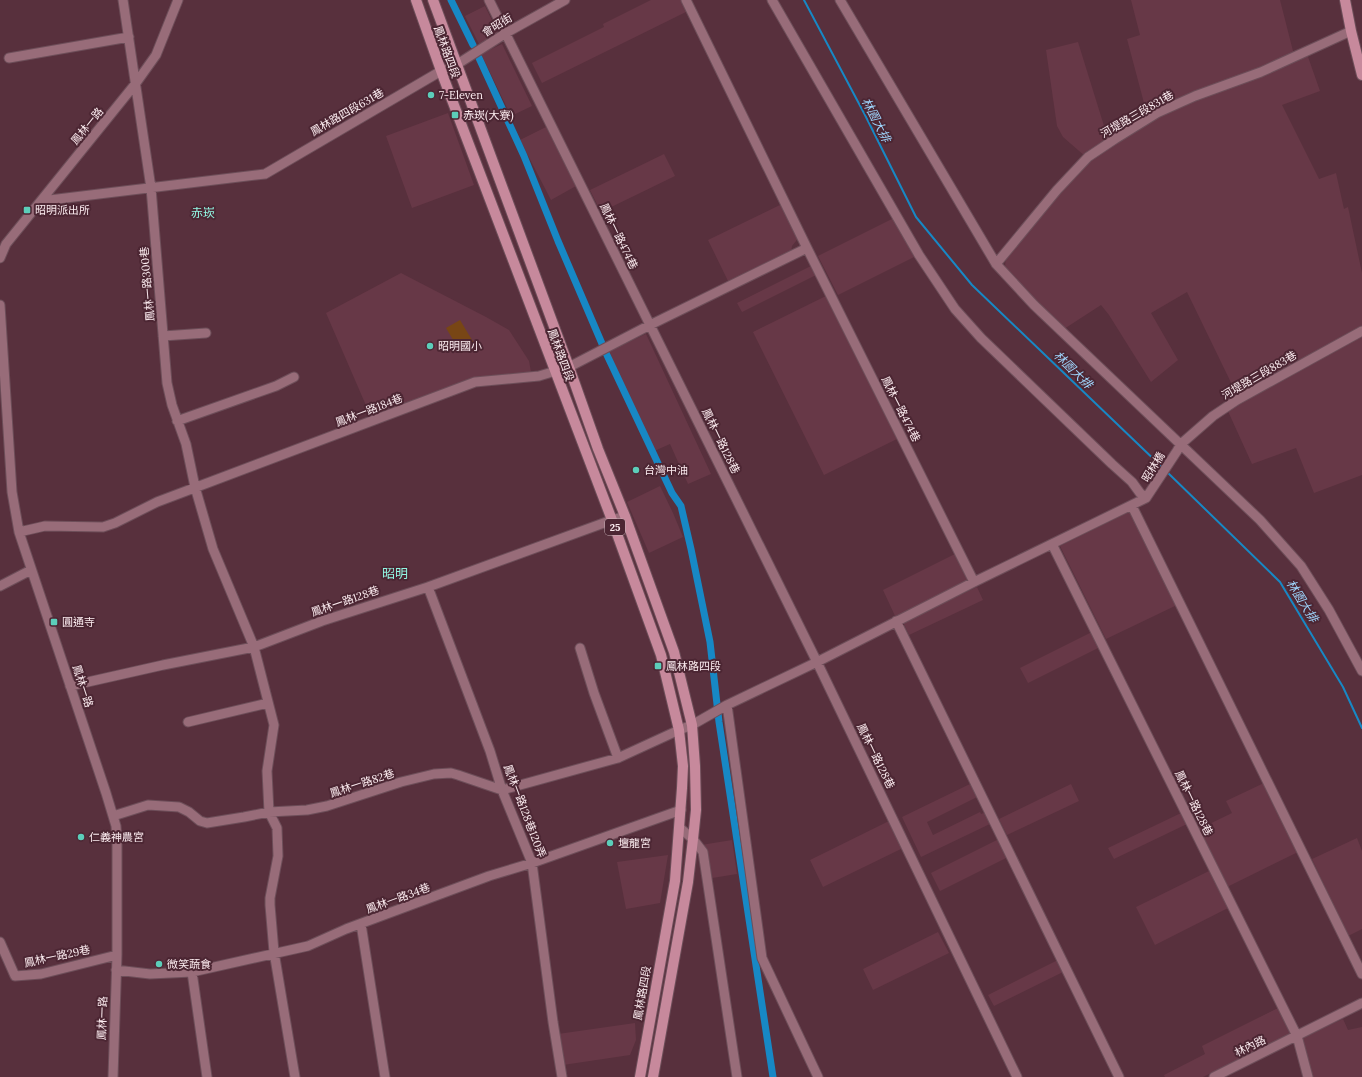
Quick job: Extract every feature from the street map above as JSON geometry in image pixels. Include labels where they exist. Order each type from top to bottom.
[{"type":"main road","name":"鳳林路四段","points":[[416,0],[441,71],[612,520],[661,655],[679,730],[683,766],[680,828],[675,881],[640,1077]]},
{"type":"main road","name":"鳳林路四段","points":[[432,0],[569,367],[598,449],[625,516],[674,652],[692,726],[696,810],[693,839],[688,882],[653,1077]]},
{"type":"main road","points":[[1346,0],[1351,31],[1362,75]]},
{"type":"street","name":"鳳林一路300巷","points":[[123,0],[151,188],[163,336],[206,333]]},
{"type":"street","name":"鳳林一路","points":[[0,258],[6,244],[136,83],[156,55],[178,0]]},
{"type":"street","name":"鳳林一路474巷","points":[[489,0],[650,325]]},
{"type":"street","name":"會昭街","points":[[441,71],[456,65],[506,33],[565,0]]},
{"type":"street","name":"鳳林一路474巷","points":[[686,0],[807,248],[974,582]]},
{"type":"street","points":[[772,0],[919,255],[955,309],[987,343],[1132,482],[1140,493],[1148,497]]},
{"type":"street","points":[[840,0],[996,264],[1034,305],[1179,448],[1260,520],[1301,566],[1329,610],[1362,671]]},
{"type":"street","name":"河堤路三段831巷","points":[[996,264],[1057,190],[1083,162],[1115,139],[1157,113],[1195,96],[1261,72],[1351,31]]},
{"type":"street","points":[[9,58],[129,37]]},
{"type":"street","name":"鳳林路四段631巷","points":[[151,188],[265,174],[441,71]]},
{"type":"street","points":[[41,202],[151,188]]},
{"type":"street","points":[[555,372],[569,367],[650,325],[807,248]]},
{"type":"street","name":"鳳林一路","points":[[0,305],[12,492],[19,532],[116,826],[117,955],[113,1077]]},
{"type":"street","name":"鳳林一路128巷","points":[[650,325],[817,662],[1017,1077]]},
{"type":"street","name":"河堤路三段883巷","points":[[1179,448],[1213,416],[1237,400],[1362,331]]},
{"type":"street","points":[[163,336],[167,383],[172,405],[186,444],[195,487],[213,549],[254,647],[274,725],[267,771],[269,812],[277,828],[278,856],[270,898],[274,952],[295,1077]]},
{"type":"street","name":"鳳林一路184巷","points":[[19,532],[45,526],[103,527],[115,523],[157,502],[195,487],[475,382],[539,376],[555,372]]},
{"type":"street","points":[[177,421],[276,386],[294,377]]},
{"type":"street","name":"昭林橋","points":[[1148,497],[1179,448]]},
{"type":"street","points":[[502,790],[618,758],[679,730],[692,726],[725,706],[817,662],[974,582],[1148,497]]},
{"type":"street","points":[[1132,506],[1362,974]]},
{"type":"street","name":"鳳林一路128巷","points":[[70,686],[163,665],[254,647],[322,621],[428,587],[625,516]]},
{"type":"street","name":"鳳林一路128巷","points":[[1052,544],[1297,1036],[1308,1077]]},
{"type":"street","points":[[0,586],[31,570]]},
{"type":"street","name":"鳳林一路128巷120弄","points":[[428,587],[490,751],[502,790],[532,863],[553,1022],[562,1077]]},
{"type":"street","points":[[896,621],[1119,1077]]},
{"type":"street","points":[[580,648],[594,693],[618,758]]},
{"type":"street","points":[[188,722],[268,703]]},
{"type":"street","points":[[725,706],[762,958],[818,1077]]},
{"type":"street","name":"鳳林一路82巷","points":[[113,816],[148,805],[179,807],[189,812],[200,821],[207,823],[269,812],[307,810],[327,806],[402,782],[434,774],[451,773],[502,790]]},
{"type":"street","name":"鳳林一路34巷","points":[[116,970],[150,974],[192,972],[274,952],[308,946],[346,929],[489,876],[532,863],[681,810]]},
{"type":"street","points":[[680,828],[693,839],[703,852],[737,1077]]},
{"type":"street","points":[[361,924],[385,1077]]},
{"type":"street","name":"鳳林一路29巷","points":[[0,942],[15,976],[41,974],[117,955]]},
{"type":"street","points":[[192,972],[207,1077]]},
{"type":"street","name":"林內路","points":[[1214,1077],[1362,1003]]},
{"type":"shaded area","points":[[651,0],[685,0],[690,10],[542,83],[532,63],[604,27],[603,24]]},
{"type":"shaded area","points":[[1131,0],[1280,0],[1293,51],[1307,54],[1320,91],[1282,105],[1319,179],[1336,173],[1344,209],[1348,207],[1362,273],[1362,475],[1314,493],[1296,448],[1252,464],[1227,409],[1238,397],[1187,292],[1151,313],[1178,360],[1151,382],[1109,315],[1101,305],[1064,329],[1008,274],[1005,267],[1006,256],[1086,157],[1063,137],[1057,126],[1046,50],[1078,42],[1109,142],[1148,118],[1127,39],[1140,35]]},
{"type":"shaded area","points":[[485,6],[500,37],[480,46],[465,16]]},
{"type":"shaded area","points":[[502,44],[532,106],[511,116],[481,54]]},
{"type":"shaded area","points":[[448,113],[474,185],[412,208],[386,136]]},
{"type":"shaded area","points":[[546,127],[576,186],[551,200],[520,140]]},
{"type":"shaded area","points":[[664,154],[675,176],[601,212],[590,190]]},
{"type":"shaded area","points":[[784,203],[800,236],[792,246],[791,252],[729,283],[708,240]]},
{"type":"shaded area","points":[[894,218],[914,257],[838,295],[818,256]]},
{"type":"shaded area","points":[[811,266],[816,275],[742,312],[737,303]]},
{"type":"shaded area","name":"昭明國小","points":[[401,273],[509,330],[529,361],[531,372],[471,378],[371,417],[326,313]]},
{"type":"shaded area","points":[[830,294],[901,437],[824,475],[753,332]]},
{"type":"shaded area","points":[[460,320],[475,345],[461,353],[446,328]]},
{"type":"shaded area","points":[[646,334],[711,474],[688,484],[670,444],[652,452],[609,351]]},
{"type":"shaded area","points":[[660,486],[683,537],[649,553],[627,502]]},
{"type":"shaded area","points":[[1131,511],[1177,605],[1106,639],[1060,546]]},
{"type":"shaded area","points":[[957,553],[971,581],[896,618],[883,590]]},
{"type":"shaded area","points":[[977,587],[983,600],[909,635],[903,622]]},
{"type":"shaded area","points":[[1094,631],[1102,646],[1028,683],[1020,668]]},
{"type":"shaded area","points":[[972,783],[979,796],[927,822],[933,835],[980,812],[981,814],[986,812],[992,823],[921,857],[902,817]]},
{"type":"shaded area","points":[[1264,783],[1298,852],[1225,888],[1197,830],[1232,813],[1226,801]]},
{"type":"shaded area","points":[[1071,784],[1079,801],[1007,835],[999,819]]},
{"type":"shaded area","points":[[1181,813],[1187,824],[1114,859],[1108,848]]},
{"type":"shaded area","points":[[889,821],[903,848],[823,887],[810,860]]},
{"type":"shaded area","points":[[1357,838],[1362,851],[1362,929],[1348,936],[1312,859]]},
{"type":"shaded area","points":[[999,839],[1008,857],[940,891],[931,873]]},
{"type":"shaded area","points":[[732,840],[737,874],[706,879],[701,845]]},
{"type":"shaded area","points":[[668,855],[660,903],[626,909],[617,862]]},
{"type":"shaded area","points":[[1211,870],[1230,907],[1155,945],[1136,907]]},
{"type":"shaded area","points":[[938,932],[949,953],[873,990],[863,969]]},
{"type":"shaded area","points":[[1060,959],[1065,971],[994,1006],[988,995]]},
{"type":"shaded area","points":[[1280,1007],[1293,1033],[1203,1077],[1165,1077],[1164,1075],[1205,1054],[1202,1046]]},
{"type":"shaded area","points":[[1343,1019],[1348,1030],[1362,1027],[1362,1077],[1313,1077],[1302,1037]]},
{"type":"shaded area","points":[[635,1023],[636,1040],[630,1055],[563,1065],[558,1034]]},
{"type":"waterway","points":[[451,0],[473,45]]},
{"type":"waterway","name":"林園大排","points":[[804,0],[865,115],[916,217],[972,285],[1163,468]]},
{"type":"waterway","points":[[479,58],[524,156],[558,241],[606,353],[672,493],[681,506],[710,642],[719,722],[773,1077]]},
{"type":"waterway","name":"林園大排","points":[[1166,471],[1280,582],[1343,687],[1362,728]]},
{"type":"place","name":"7-Eleven","points":[[431,95]]},
{"type":"place","name":"赤崁(大寮)","points":[[455,115]]},
{"type":"place","name":"昭明派出所","points":[[27,210]]},
{"type":"place","name":"昭明國小","points":[[430,346]]},
{"type":"place","name":"台灣中油","points":[[636,470]]},
{"type":"place","name":"圓通寺","points":[[54,622]]},
{"type":"place","name":"鳳林路四段","points":[[658,666]]},
{"type":"place","name":"仁義神農宮","points":[[81,837]]},
{"type":"place","name":"壇龍宮","points":[[610,843]]},
{"type":"place","name":"微笑蔬食","points":[[159,964]]},
{"type":"district","name":"赤崁","points":[[203,213]]},
{"type":"district","name":"昭明","points":[[395,573]]}]
